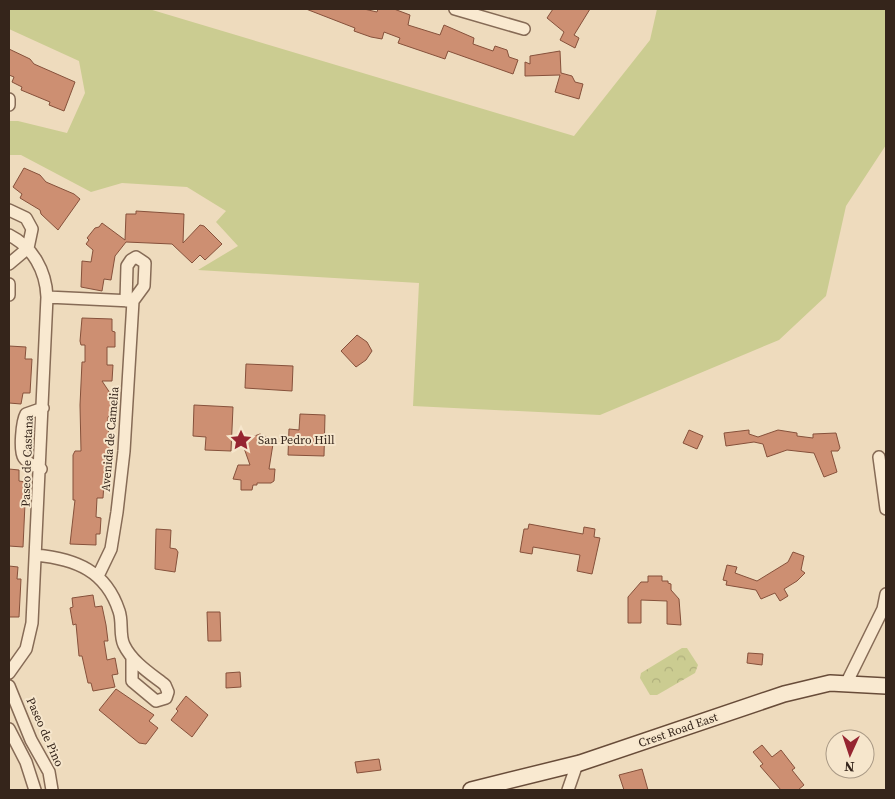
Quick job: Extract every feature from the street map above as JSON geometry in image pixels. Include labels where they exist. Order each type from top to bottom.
[{"type":"street","points":[[462,10],[524,29]]},
{"type":"street","points":[[9,99],[9,105]]},
{"type":"street","points":[[9,210],[26,218],[30,223],[32,236],[28,248],[9,264]]},
{"type":"street","name":"Paseo de Castana","points":[[9,235],[28,248],[42,269],[47,297],[44,408],[32,623],[26,649],[9,673]]},
{"type":"street","points":[[9,284],[9,295]]},
{"type":"street","name":"Avenida de Camelia","points":[[47,297],[130,301],[124,451],[117,512],[112,549],[98,576]]},
{"type":"street","points":[[41,469],[24,458],[22,446],[26,414],[44,408]]},
{"type":"street","points":[[880,457],[886,510]]},
{"type":"street","points":[[36,555],[76,563],[98,576],[110,592],[120,612],[123,644],[132,657]]},
{"type":"street","points":[[846,684],[883,610],[886,594]]},
{"type":"street","name":"Crest Road East","points":[[471,790],[576,764],[784,694],[830,683],[886,686]]},
{"type":"street","name":"Paseo de Pino","points":[[9,686],[31,740],[49,772],[52,790]]},
{"type":"street","points":[[9,729],[26,762],[35,790]]},
{"type":"street","points":[[568,790],[576,764]]},
{"type":"green space","points":[[9,9],[149,9],[574,136],[650,40],[657,9],[886,9],[886,145],[846,206],[826,296],[779,340],[600,415],[413,406],[419,283],[198,270],[238,246],[216,222],[226,211],[187,187],[122,183],[91,192],[21,155],[9,155],[9,121],[18,121],[67,133],[85,93],[79,61],[9,29]]},
{"type":"green space","points":[[682,648],[687,648],[698,665],[695,673],[657,695],[650,695],[640,678],[641,673]]},
{"type":"building","points":[[306,9],[364,9],[377,12],[378,9],[394,9],[410,15],[408,25],[440,35],[444,25],[474,38],[473,44],[493,51],[495,46],[507,50],[509,57],[518,60],[513,74],[448,51],[445,59],[398,43],[400,38],[384,32],[382,39],[371,37],[354,31],[355,28]]},
{"type":"building","points":[[553,9],[590,9],[574,35],[579,38],[575,48],[560,40],[564,32],[547,18]]},
{"type":"building","points":[[9,49],[30,59],[34,64],[75,82],[64,111],[49,105],[50,102],[21,90],[22,87],[12,82],[14,77],[9,75]]},
{"type":"building","points":[[560,51],[561,73],[572,76],[575,82],[583,84],[579,99],[555,92],[560,75],[525,76],[525,62],[530,64],[530,56]]},
{"type":"building","points":[[24,168],[40,175],[46,182],[74,194],[80,199],[58,230],[41,214],[40,210],[20,198],[22,194],[13,187]]},
{"type":"building","points":[[136,211],[184,214],[183,243],[200,225],[204,226],[222,244],[205,260],[200,255],[192,263],[172,244],[126,242],[115,256],[111,280],[104,279],[102,291],[81,287],[82,261],[91,262],[93,250],[86,244],[89,240],[87,238],[102,223],[125,240],[126,214],[136,214]]},
{"type":"building","points":[[82,318],[112,319],[112,331],[115,332],[115,347],[107,347],[107,365],[113,365],[112,381],[102,381],[110,393],[111,416],[108,417],[109,450],[107,468],[105,468],[103,498],[97,498],[96,517],[101,518],[100,534],[96,534],[96,545],[70,544],[75,500],[73,500],[73,455],[75,451],[81,451],[80,405],[82,362],[85,362],[85,345],[81,345],[80,341]]},
{"type":"building","points":[[357,335],[367,342],[372,351],[366,360],[356,367],[341,351]]},
{"type":"building","points":[[9,346],[26,347],[25,359],[32,359],[30,393],[23,393],[21,404],[9,403]]},
{"type":"building","points":[[246,364],[293,366],[292,391],[245,388]]},
{"type":"building","points":[[194,405],[233,407],[231,451],[205,450],[206,437],[193,436]]},
{"type":"building","points":[[300,414],[325,415],[324,456],[288,455],[289,429],[299,430]]},
{"type":"building","points":[[689,430],[703,436],[697,449],[683,443]]},
{"type":"building","points":[[749,430],[749,434],[758,437],[778,430],[797,433],[797,436],[813,438],[813,434],[836,433],[840,448],[838,451],[831,451],[837,472],[824,477],[814,453],[787,450],[767,457],[763,444],[754,442],[726,446],[724,433]]},
{"type":"building","points":[[260,434],[269,438],[273,444],[269,469],[275,469],[274,481],[271,483],[257,483],[257,485],[253,485],[252,490],[241,490],[241,480],[233,479],[238,465],[250,465],[244,448],[249,438]]},
{"type":"building","points":[[9,469],[19,470],[19,481],[26,482],[23,547],[9,546]]},
{"type":"building","points":[[529,524],[583,534],[584,527],[595,529],[594,537],[600,538],[592,574],[577,571],[580,555],[533,547],[532,554],[520,552],[524,529],[528,529]]},
{"type":"building","points":[[156,529],[171,530],[170,548],[176,549],[178,552],[175,572],[155,569]]},
{"type":"building","points":[[793,552],[804,556],[801,570],[805,573],[797,581],[784,589],[788,596],[780,601],[775,593],[761,599],[756,590],[726,585],[727,581],[723,580],[727,565],[737,567],[735,573],[757,581],[788,562]]},
{"type":"building","points":[[9,566],[18,567],[17,579],[21,579],[19,617],[9,617]]},
{"type":"building","points":[[648,576],[662,576],[662,581],[668,581],[671,584],[671,590],[679,599],[681,625],[667,624],[667,601],[641,600],[641,623],[628,623],[628,597],[641,582],[648,582]]},
{"type":"building","points":[[93,595],[95,607],[102,606],[108,641],[104,641],[107,660],[115,658],[118,674],[112,675],[115,687],[93,691],[91,683],[88,683],[82,656],[79,656],[76,624],[73,625],[70,608],[73,607],[72,598]]},
{"type":"building","points":[[207,612],[220,612],[221,641],[208,641]]},
{"type":"building","points":[[748,653],[763,654],[762,665],[747,663]]},
{"type":"building","points":[[240,672],[241,687],[226,688],[226,673]]},
{"type":"building","points":[[116,689],[154,715],[149,721],[158,728],[146,744],[139,743],[99,710]]},
{"type":"building","points":[[186,696],[208,715],[192,737],[171,720],[178,711],[176,709]]},
{"type":"building","points":[[762,745],[772,757],[781,750],[795,768],[792,770],[804,785],[798,790],[781,790],[760,766],[763,764],[753,752]]},
{"type":"building","points":[[379,759],[381,770],[357,773],[355,762]]},
{"type":"building","points":[[642,769],[648,790],[624,790],[619,775]]},
{"type":"place","name":"San Pedro Hill","points":[[241,440]]}]
